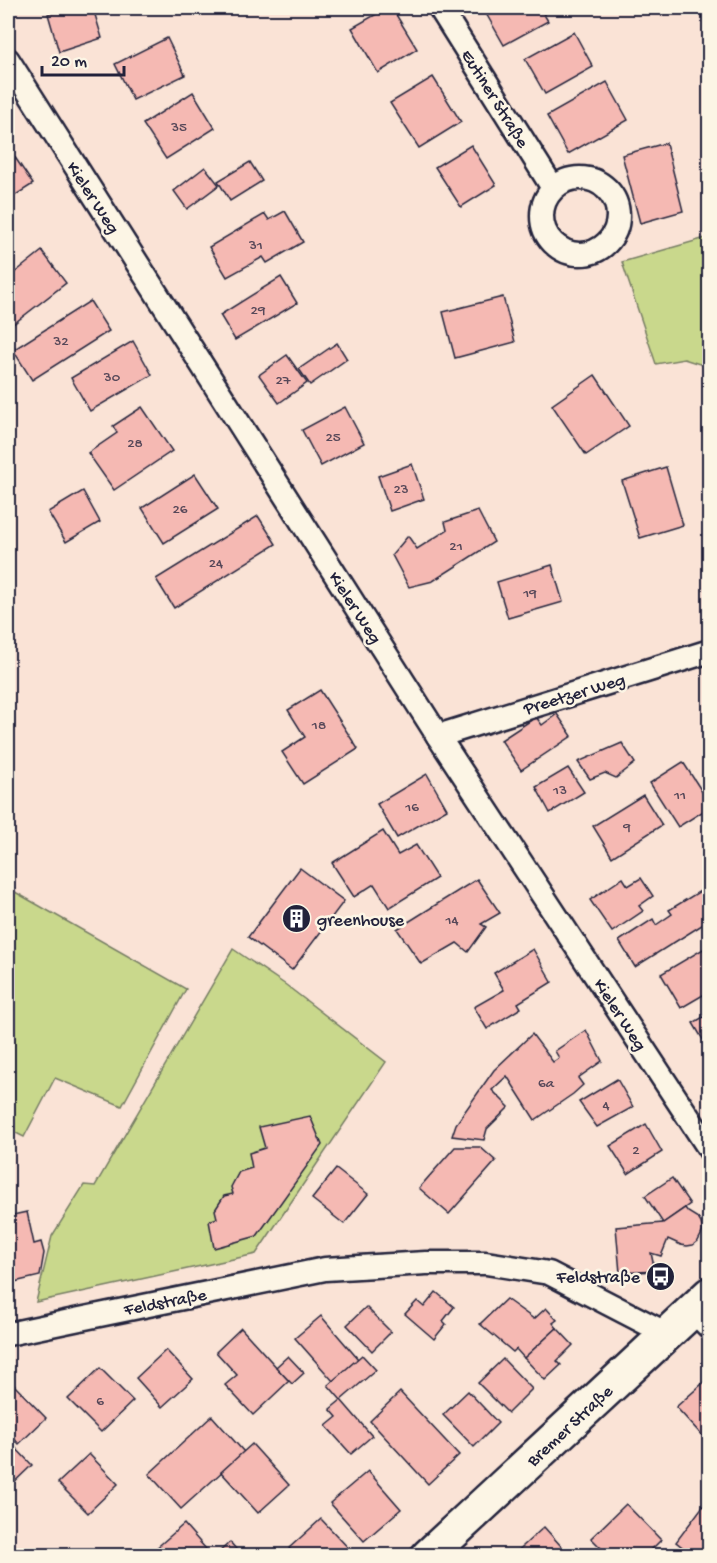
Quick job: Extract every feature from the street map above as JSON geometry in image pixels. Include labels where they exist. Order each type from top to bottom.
[{"type":"main road","name":"Bremer Straße","points":[[428,1556],[667,1334],[704,1310]]},
{"type":"street","name":"Eutiner Straße","points":[[440,8],[553,188]]},
{"type":"street","name":"Kieler Weg","points":[[8,60],[438,736],[710,1150]]},
{"type":"street","name":"Preetzer Weg","points":[[438,736],[710,651]]},
{"type":"street","name":"Feldstraße","points":[[8,1334],[325,1269],[426,1263],[486,1263],[549,1273],[667,1334]]},
{"type":"green space","points":[[709,237],[709,367],[684,359],[656,364],[622,262]]},
{"type":"green space","points":[[8,888],[186,989],[122,1106],[55,1078],[24,1137],[8,1129]]},
{"type":"green space","points":[[233,949],[286,985],[386,1062],[256,1254],[36,1302],[52,1236],[84,1185],[95,1186]]},
{"type":"building","points":[[71,8],[93,8],[102,38],[59,52],[48,14]]},
{"type":"building","points":[[387,8],[392,8],[417,49],[378,73],[352,28]]},
{"type":"building","points":[[489,8],[540,8],[548,21],[504,45],[484,10]]},
{"type":"building","points":[[574,32],[593,67],[545,94],[525,59]]},
{"type":"building","points":[[167,38],[185,75],[133,100],[115,64]]},
{"type":"building","points":[[433,77],[461,122],[419,148],[390,103]]},
{"type":"building","points":[[607,82],[628,120],[568,154],[547,116]]},
{"type":"building","points":[[193,92],[215,128],[166,159],[143,124]]},
{"type":"building","points":[[666,143],[683,211],[640,223],[622,155]]},
{"type":"building","points":[[471,145],[496,185],[461,207],[435,167]]},
{"type":"building","points":[[8,147],[33,184],[8,200]]},
{"type":"building","points":[[250,162],[262,181],[230,201],[218,181]]},
{"type":"building","points":[[205,167],[219,185],[187,209],[174,191]]},
{"type":"building","points":[[285,211],[303,242],[267,263],[263,257],[227,277],[209,247],[265,214],[269,220]]},
{"type":"building","points":[[42,251],[66,283],[12,325],[8,320],[8,278]]},
{"type":"building","points":[[281,277],[297,303],[235,340],[220,315]]},
{"type":"building","points":[[503,297],[515,342],[455,358],[443,312]]},
{"type":"building","points":[[90,301],[109,331],[32,380],[13,350]]},
{"type":"building","points":[[133,341],[152,375],[90,411],[71,378]]},
{"type":"building","points":[[337,343],[347,359],[310,385],[299,369]]},
{"type":"building","points":[[287,355],[307,383],[279,403],[259,375]]},
{"type":"building","points":[[595,375],[629,426],[586,455],[552,405]]},
{"type":"building","points":[[142,407],[172,451],[114,490],[88,453],[117,433],[113,426]]},
{"type":"building","points":[[345,407],[364,443],[321,466],[302,430]]},
{"type":"building","points":[[412,464],[424,499],[390,511],[378,476]]},
{"type":"building","points":[[666,467],[683,525],[640,538],[622,481]]},
{"type":"building","points":[[195,474],[218,509],[164,543],[142,508]]},
{"type":"building","points":[[83,491],[100,522],[66,542],[48,512]]},
{"type":"building","points":[[478,511],[494,542],[433,581],[409,587],[392,555],[408,536],[417,549],[447,530],[445,522]]},
{"type":"building","points":[[258,516],[276,544],[174,608],[156,579]]},
{"type":"building","points":[[552,565],[563,602],[508,618],[497,582]]},
{"type":"building","points":[[320,690],[358,749],[303,784],[282,752],[305,737],[288,710]]},
{"type":"building","points":[[557,714],[572,736],[521,770],[501,740],[536,717],[542,725]]},
{"type":"building","points":[[622,743],[635,763],[616,778],[605,773],[590,779],[578,762]]},
{"type":"building","points":[[683,762],[710,807],[678,827],[650,783]]},
{"type":"building","points":[[568,768],[584,792],[550,813],[536,787]]},
{"type":"building","points":[[427,774],[447,809],[397,838],[377,804]]},
{"type":"building","points":[[643,795],[662,825],[612,857],[593,826]]},
{"type":"building","points":[[383,831],[398,855],[416,845],[437,878],[389,908],[374,884],[354,897],[332,863]]},
{"type":"building","name":"greenhouse","points":[[300,868],[344,901],[292,970],[248,937]]},
{"type":"building","points":[[623,878],[628,886],[641,878],[653,896],[639,906],[643,911],[612,932],[590,900]]},
{"type":"building","points":[[477,879],[500,913],[481,924],[486,927],[468,952],[457,943],[421,964],[397,929]]},
{"type":"building","points":[[710,885],[710,920],[635,967],[619,941],[653,919],[656,925],[672,914],[669,910]]},
{"type":"building","points":[[710,945],[710,991],[681,1008],[661,974]]},
{"type":"building","points":[[533,949],[552,982],[518,1003],[521,1008],[487,1029],[474,1007],[504,990],[494,973]]},
{"type":"building","points":[[710,1013],[710,1047],[708,1048],[693,1023]]},
{"type":"building","points":[[586,1030],[602,1061],[578,1078],[583,1085],[573,1094],[535,1120],[507,1076],[492,1090],[509,1107],[487,1129],[484,1140],[452,1136],[456,1124],[494,1070],[532,1034],[553,1062],[559,1058],[555,1051]]},
{"type":"building","points":[[617,1079],[633,1107],[597,1127],[579,1102]]},
{"type":"building","points":[[310,1116],[322,1145],[257,1236],[214,1248],[209,1221],[217,1218],[215,1210],[224,1196],[233,1194],[231,1187],[239,1172],[252,1168],[249,1153],[265,1148],[259,1127]]},
{"type":"building","points":[[646,1124],[662,1152],[628,1174],[610,1146]]},
{"type":"building","points":[[455,1147],[480,1147],[496,1161],[449,1214],[419,1188]]},
{"type":"building","points":[[336,1169],[368,1194],[344,1224],[312,1199]]},
{"type":"building","points":[[672,1178],[690,1204],[663,1223],[645,1196]]},
{"type":"building","points":[[685,1208],[701,1223],[703,1231],[698,1241],[687,1246],[668,1239],[661,1256],[651,1253],[655,1271],[620,1273],[616,1227],[663,1223]]},
{"type":"building","points":[[27,1212],[34,1244],[41,1242],[44,1253],[40,1276],[10,1283],[8,1216]]},
{"type":"building","points":[[436,1292],[454,1307],[443,1321],[446,1324],[434,1339],[405,1314],[417,1301],[424,1307]]},
{"type":"building","points":[[506,1299],[534,1319],[546,1308],[557,1320],[553,1323],[557,1328],[524,1358],[516,1349],[513,1352],[480,1324]]},
{"type":"building","points":[[366,1307],[391,1332],[372,1351],[347,1325]]},
{"type":"building","points":[[321,1316],[358,1359],[333,1381],[295,1338]]},
{"type":"building","points":[[241,1328],[289,1381],[253,1415],[225,1385],[237,1375],[216,1352]]},
{"type":"building","points":[[557,1328],[573,1345],[557,1361],[561,1365],[545,1380],[524,1358]]},
{"type":"building","points":[[166,1350],[193,1379],[162,1407],[136,1378]]},
{"type":"building","points":[[362,1355],[376,1370],[341,1400],[328,1385]]},
{"type":"building","points":[[288,1356],[304,1373],[292,1384],[276,1367]]},
{"type":"building","points":[[503,1359],[532,1389],[508,1413],[478,1383]]},
{"type":"building","points":[[100,1368],[133,1401],[101,1432],[68,1399]]},
{"type":"building","points":[[710,1377],[710,1444],[676,1407]]},
{"type":"building","points":[[11,1382],[46,1418],[19,1444],[8,1432],[8,1385]]},
{"type":"building","points":[[468,1391],[498,1423],[474,1447],[443,1415]]},
{"type":"building","points":[[400,1392],[459,1455],[428,1484],[370,1421]]},
{"type":"building","points":[[341,1400],[372,1436],[351,1454],[326,1426],[337,1417],[330,1409]]},
{"type":"building","points":[[212,1416],[244,1452],[181,1509],[149,1474]]},
{"type":"building","points":[[8,1440],[32,1465],[8,1488]]},
{"type":"building","points":[[252,1444],[289,1485],[258,1513],[221,1472]]},
{"type":"building","points":[[89,1454],[118,1484],[88,1513],[58,1483]]},
{"type":"building","points":[[368,1471],[401,1509],[364,1541],[330,1503]]},
{"type":"building","points":[[626,1504],[661,1540],[645,1556],[609,1556],[591,1538]]},
{"type":"building","points":[[703,1506],[710,1511],[710,1556],[694,1556],[676,1542]]},
{"type":"building","points":[[321,1519],[354,1556],[296,1556],[289,1548]]},
{"type":"building","points":[[184,1524],[206,1549],[200,1556],[159,1556],[154,1550]]},
{"type":"building","points":[[544,1527],[570,1556],[512,1556]]},
{"type":"building","points":[[230,1542],[242,1556],[215,1556]]},
{"type":"place","name":"greenhouse","points":[[296,919]]},
{"type":"place","name":"Feldstraße","points":[[661,1276]]}]
